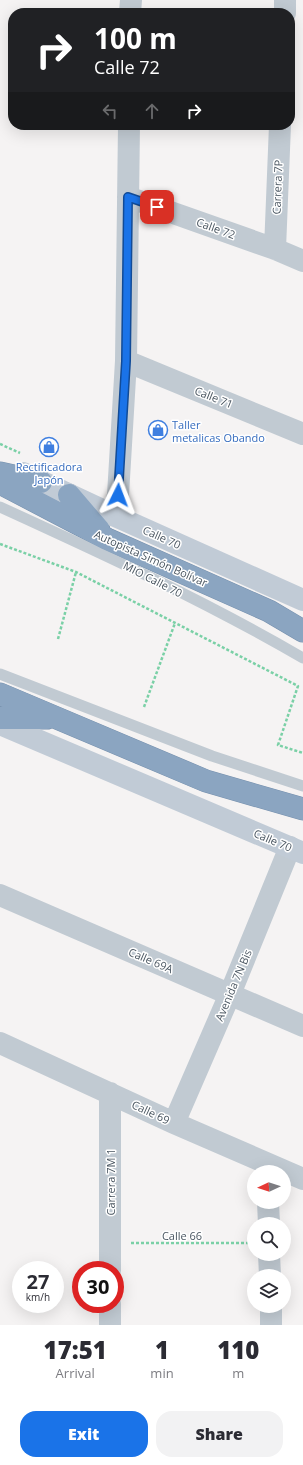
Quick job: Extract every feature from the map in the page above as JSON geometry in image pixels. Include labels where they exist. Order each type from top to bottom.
[{"type":"highway","points":[[0,473],[41,482]]},
{"type":"highway","name":"Autopista Simón Bolívar","points":[[0,483],[106,539],[269,611],[303,631]]},
{"type":"highway","points":[[69,495],[106,539]]},
{"type":"highway","points":[[0,694],[206,781],[303,809]]},
{"type":"highway","points":[[0,718],[56,718]]},
{"type":"street","points":[[113,515],[118,495],[126,361],[129,130]]},
{"type":"street","name":"Carrera 7P","points":[[275,249],[280,130]]},
{"type":"street","name":"Calle 72","points":[[128,197],[275,249],[303,261]]},
{"type":"street","name":"Calle 71","points":[[126,361],[303,434]]},
{"type":"street","name":"Calle 70","points":[[0,462],[69,495],[303,600]]},
{"type":"street","name":"Calle 70","points":[[0,724],[296,850]]},
{"type":"street","name":"Avenida 7N Bis","points":[[174,1122],[230,994],[296,850]]},
{"type":"street","name":"Calle 69A","points":[[0,895],[303,1026]]},
{"type":"street","name":"Calle 69","points":[[0,1043],[174,1122],[261,1165]]},
{"type":"street","name":"Carrera 7M 1","points":[[110,1093],[110,1261]]},
{"type":"street","name":"Calle 69","points":[[291,1175],[303,1179]]},
{"type":"street","points":[[110,1313],[110,1325]]},
{"type":"street","points":[[271,1313],[271,1325]]},
{"type":"lane","name":"MIO Calle 70","points":[[0,507],[102,553],[261,633],[303,658]]},
{"type":"lane","points":[[0,674],[212,756],[303,786]]},
{"type":"path","points":[[0,544],[76,572],[298,686],[278,745],[303,753]]},
{"type":"path","points":[[58,639],[76,572]]},
{"type":"path","points":[[144,707],[175,623]]},
{"type":"path","name":"Calle 66","points":[[110,1244],[247,1243]]},
{"type":"place","name":"Taller metalicas Obando","points":[[158,430]]},
{"type":"place","name":"Rectificadora Japón","points":[[49,447]]},
{"type":"route","points":[[118,495],[126,361],[128,197],[157,207]]}]
